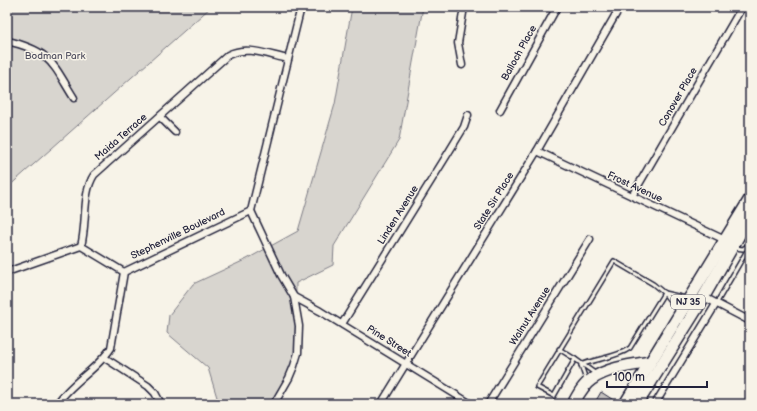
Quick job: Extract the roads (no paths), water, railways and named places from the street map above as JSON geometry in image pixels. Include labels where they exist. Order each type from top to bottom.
[{"type":"highway","name":"NJ 35","points":[[638,404],[704,297],[750,199]]},
{"type":"highway","name":"NJ 35","points":[[625,404],[689,299],[728,244],[748,225]]},
{"type":"highway","points":[[573,404],[587,383],[598,376],[650,362]]},
{"type":"street","points":[[274,404],[289,378],[298,353],[299,326],[294,297],[281,275],[251,210],[301,7]]},
{"type":"street","points":[[462,66],[458,43],[464,7]]},
{"type":"street","name":"Balloch Place","points":[[500,110],[557,7]]},
{"type":"street","name":"State Sir Place","points":[[381,404],[537,151],[620,7]]},
{"type":"street","name":"Conover Place","points":[[632,196],[742,7]]},
{"type":"street","points":[[7,41],[33,48],[43,54],[51,63],[74,98]]},
{"type":"street","name":"Maida Terrace","points":[[82,246],[88,189],[91,179],[228,55],[235,51],[245,50],[288,60]]},
{"type":"street","name":"Linden Avenue","points":[[342,324],[464,127],[468,115]]},
{"type":"street","points":[[160,117],[175,132]]},
{"type":"street","name":"Frost Avenue","points":[[537,151],[728,244]]},
{"type":"street","name":"Stephenville Boulevard","points":[[57,404],[70,389],[104,358],[111,348],[124,272],[251,210]]},
{"type":"street","name":"Walnut Avenue","points":[[488,404],[590,239]]},
{"type":"street","points":[[7,272],[82,246],[124,272]]},
{"type":"street","name":"Pine Street","points":[[294,297],[342,324],[472,404]]},
{"type":"street","points":[[704,297],[750,321]]},
{"type":"street","points":[[655,404],[716,304]]},
{"type":"street","points":[[104,358],[148,386],[156,393],[161,404]]},
{"type":"lane","points":[[728,244],[743,249],[749,245]]},
{"type":"lane","points":[[716,304],[749,245]]},
{"type":"lane","points":[[575,359],[554,396],[537,387],[614,261],[653,284],[664,293],[680,314]]},
{"type":"lane","points":[[664,293],[689,299]]},
{"type":"lane","points":[[582,365],[591,360],[621,353],[630,348],[664,293]]},
{"type":"lane","points":[[559,350],[575,359],[598,376]]},
{"type":"lane","points":[[582,365],[587,383]]},
{"type":"park label","name":"Bodman Park","points":[[55,56]]}]
